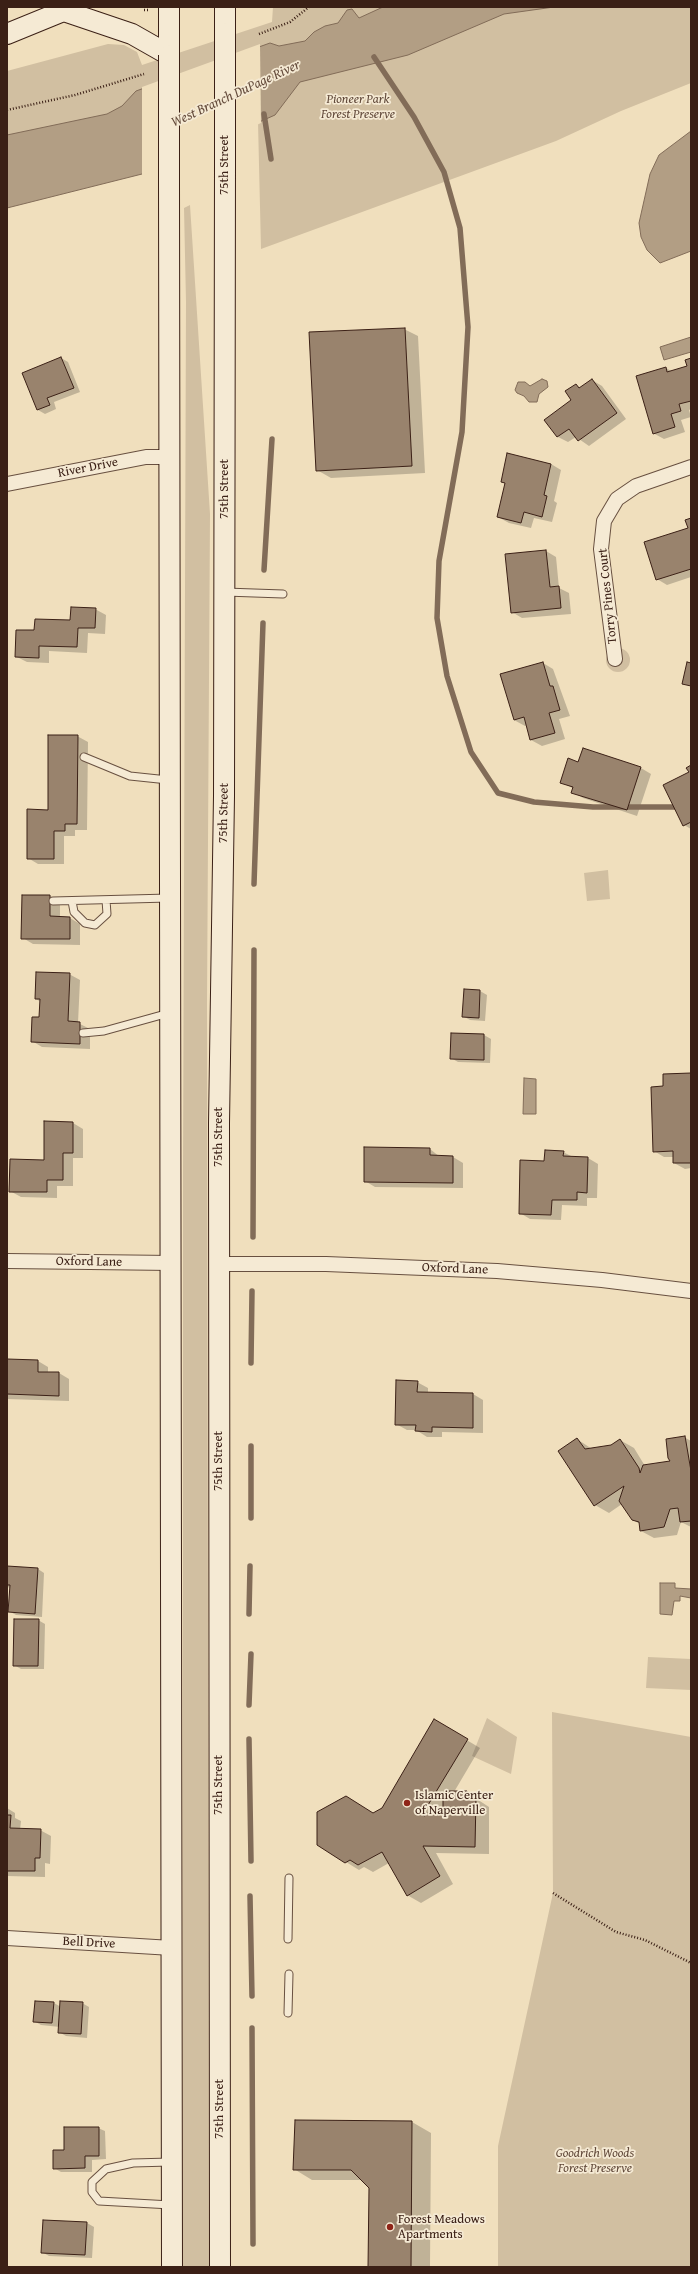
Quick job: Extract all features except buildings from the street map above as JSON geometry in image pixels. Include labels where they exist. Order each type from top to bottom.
[{"type":"main road","name":"75th Street","points":[[220,2267],[219,1264],[225,592],[225,7]]},
{"type":"main road","points":[[7,34],[69,9],[132,34],[169,55]]},
{"type":"main road","points":[[161,9],[169,55],[170,780],[172,1012],[172,2267]]},
{"type":"street","name":"River Drive","points":[[7,484],[146,457],[169,457]]},
{"type":"street","name":"Torry Pines Court","points":[[615,659],[601,549],[604,520],[617,499],[636,486],[691,467]]},
{"type":"street","name":"Oxford Lane","points":[[7,1261],[172,1263]]},
{"type":"street","name":"Oxford Lane","points":[[219,1264],[326,1264],[497,1271],[602,1280],[691,1291]]},
{"type":"street","name":"Bell Drive","points":[[7,1938],[172,1948]]},
{"type":"lane","points":[[225,592],[283,594]]},
{"type":"lane","points":[[84,757],[130,776],[170,780]]},
{"type":"lane","points":[[53,901],[171,898]]},
{"type":"lane","points":[[72,901],[74,912],[85,923],[95,925],[107,914],[106,900]]},
{"type":"lane","points":[[83,1033],[104,1031],[172,1012]]},
{"type":"lane","points":[[288,1939],[290,1878]]},
{"type":"lane","points":[[288,2013],[289,1974]]},
{"type":"lane","points":[[172,2162],[132,2163],[106,2169],[92,2182],[92,2192],[99,2201],[172,2205]]},
{"type":"path","points":[[259,34],[290,22],[309,7]]},
{"type":"path","points":[[142,14],[143,9],[161,9]]},
{"type":"path","points":[[7,110],[75,95],[144,74]]},
{"type":"path","points":[[553,1892],[616,1932],[645,1940],[691,1963]]},
{"type":"green space","name":"Pioneer Park Forest Preserve","points":[[273,7],[691,7],[691,83],[621,111],[556,141],[261,249],[258,122],[7,177],[7,71],[108,44],[124,45],[137,52],[142,65],[272,22]]},
{"type":"green space","points":[[190,205],[210,514],[207,1004],[209,2267],[183,2267],[183,1166],[186,302],[184,208]]},
{"type":"green space","points":[[618,648],[627,651],[630,660],[627,669],[618,672],[609,669],[606,660],[609,651]]},
{"type":"green space","points":[[608,870],[610,899],[587,901],[584,873]]},
{"type":"green space","points":[[648,1657],[691,1659],[691,1690],[646,1688]]},
{"type":"green space","name":"Goodrich Woods Forest Preserve","points":[[552,1712],[691,1737],[691,2267],[498,2267],[498,2146],[553,1893]]},
{"type":"green space","points":[[487,1718],[517,1737],[511,1774],[472,1756]]},
{"type":"water","name":"West Branch DuPage River","points":[[383,7],[554,7],[504,14],[408,55],[300,82],[275,115],[142,174],[7,208],[7,135],[107,114],[122,106],[136,91],[270,43],[279,46],[305,41],[314,32],[325,26],[338,23],[347,10],[352,9],[359,18]]},
{"type":"water","points":[[691,131],[691,251],[660,263],[647,250],[641,237],[639,223],[650,174],[659,155]]},
{"type":"water","points":[[691,337],[691,352],[664,360],[660,347]]},
{"type":"water","points":[[542,379],[547,381],[548,387],[539,394],[537,402],[529,402],[524,396],[517,393],[515,390],[518,382],[525,382],[530,386]]},
{"type":"water","points":[[524,1078],[536,1079],[536,1114],[523,1114]]},
{"type":"water","points":[[660,1583],[675,1583],[675,1588],[691,1589],[691,1598],[680,1596],[680,1601],[674,1601],[672,1615],[660,1614]]},
{"type":"pier","points":[[260,44],[261,123],[142,176],[142,87]]},
{"type":"waterway","points":[[374,57],[414,117],[444,172],[460,228],[468,327],[462,432],[439,561],[437,618],[447,676],[471,752],[498,793],[534,802],[593,807],[691,807]]},
{"type":"waterway","points":[[264,114],[271,159]]},
{"type":"waterway","points":[[264,570],[272,439]]},
{"type":"waterway","points":[[254,884],[263,623]]},
{"type":"waterway","points":[[253,1237],[254,950]]},
{"type":"waterway","points":[[251,1363],[252,1291]]},
{"type":"waterway","points":[[251,1446],[251,1518]]},
{"type":"waterway","points":[[249,1614],[250,1566]]},
{"type":"waterway","points":[[249,1705],[251,1654]]},
{"type":"waterway","points":[[249,1739],[251,1861]]},
{"type":"waterway","points":[[250,1896],[252,1996]]},
{"type":"waterway","points":[[252,2028],[253,2244]]},
{"type":"place","name":"Islamic Center of Naperville","points":[[407,1803]]},
{"type":"place","name":"Forest Meadows Apartments","points":[[390,2227]]}]
